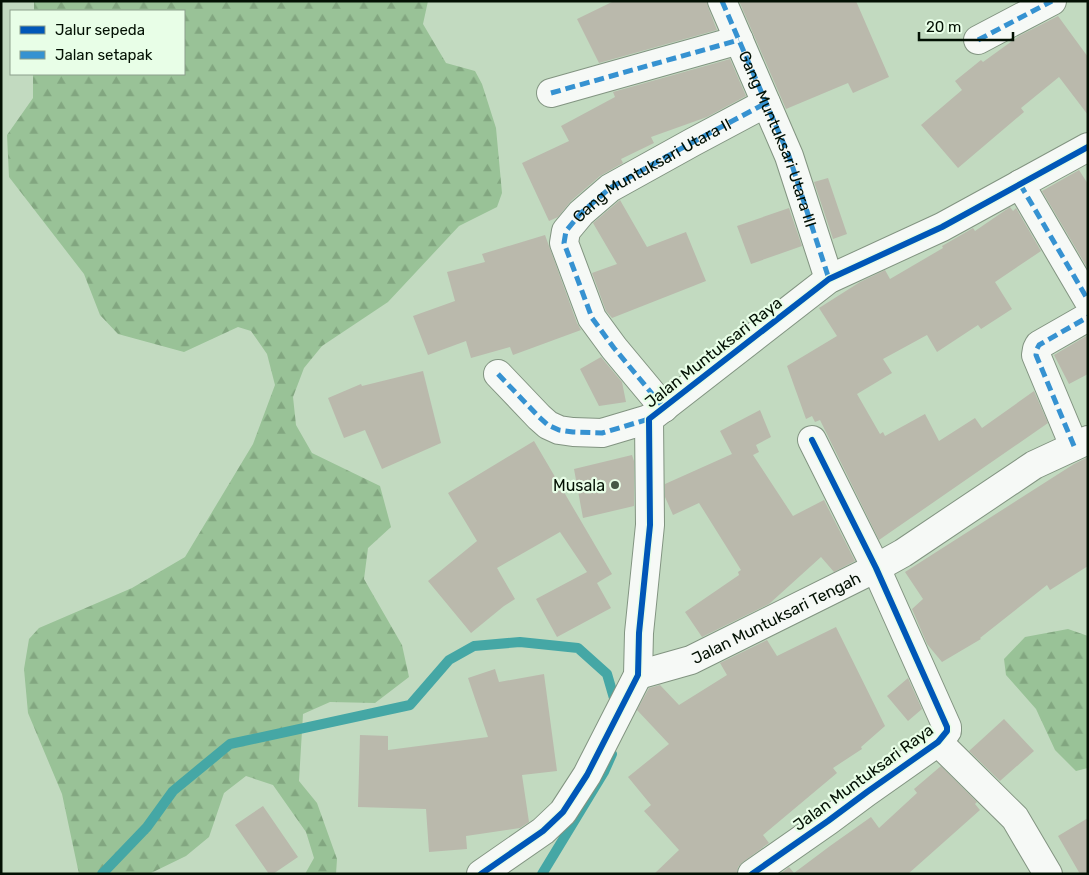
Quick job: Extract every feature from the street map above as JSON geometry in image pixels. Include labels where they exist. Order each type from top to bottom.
[{"type":"street","name":"Gang Muntuksari Utara III","points":[[722,1],[789,156],[829,279]]},
{"type":"street","points":[[978,40],[1052,1]]},
{"type":"street","points":[[550,93],[739,40]]},
{"type":"street","name":"Gang Muntuksari Utara II","points":[[657,414],[592,318],[564,243],[566,231],[581,213],[610,188],[766,103]]},
{"type":"street","name":"Jalan Muntuksari Raya","points":[[482,874],[543,831],[563,812],[587,775],[638,675],[639,633],[650,524],[657,414],[829,279],[942,226],[1088,148]]},
{"type":"street","points":[[1020,184],[1088,300]]},
{"type":"street","points":[[1081,443],[1036,351],[1039,345],[1088,317]]},
{"type":"street","points":[[498,374],[539,417],[548,425],[559,430],[602,434],[657,414]]},
{"type":"street","name":"Jalan Muntuksari Raya","points":[[752,874],[938,742],[947,732],[948,727],[876,568],[812,440]]},
{"type":"street","name":"Jalan Muntuksari Tengah","points":[[638,675],[691,660],[876,568],[903,553],[1034,466],[1081,443]]},
{"type":"street","points":[[938,742],[1015,818],[1048,874]]},
{"type":"green space","points":[[34,1],[428,1],[423,24],[446,63],[475,71],[482,84],[496,128],[502,193],[497,207],[459,226],[388,302],[322,346],[304,368],[293,397],[296,425],[312,453],[380,486],[391,527],[368,548],[364,579],[402,645],[409,677],[375,703],[330,702],[303,714],[299,781],[317,803],[337,859],[336,874],[305,874],[314,858],[306,832],[273,785],[246,776],[224,793],[209,837],[186,856],[149,874],[79,874],[62,794],[28,713],[24,669],[29,639],[39,628],[132,588],[185,557],[253,444],[275,385],[267,354],[251,331],[238,327],[184,352],[118,334],[100,315],[84,274],[9,177],[7,135],[33,98],[33,75],[185,75],[185,10],[34,10]]},
{"type":"green space","points":[[1068,629],[1088,636],[1088,768],[1076,771],[1055,750],[1036,709],[1006,675],[1004,659],[1025,637]]},
{"type":"building","points":[[614,1],[707,1],[717,30],[599,63],[577,19]]},
{"type":"building","points":[[739,1],[856,1],[889,77],[853,93],[848,83],[786,109]]},
{"type":"building","points":[[1058,16],[1088,57],[1088,115],[1059,77],[1021,108],[1024,112],[958,168],[921,125],[962,90],[955,81],[981,60],[983,62],[1019,36]]},
{"type":"building","points":[[730,59],[746,96],[707,117],[651,137],[654,143],[621,159],[623,163],[600,176],[571,201],[558,217],[549,221],[522,163],[569,141],[561,126],[615,97],[613,92]]},
{"type":"building","points":[[1079,170],[1088,184],[1088,269],[1042,191]]},
{"type":"building","points":[[828,178],[847,234],[833,239],[814,182]]},
{"type":"building","points":[[620,200],[647,247],[686,232],[706,281],[612,318],[606,311],[592,273],[617,264],[593,223]]},
{"type":"building","points":[[1010,207],[1013,211],[1016,208],[1041,251],[995,282],[1012,309],[981,329],[978,325],[937,352],[927,335],[883,359],[892,373],[857,394],[880,434],[883,432],[885,436],[925,414],[939,441],[975,418],[982,428],[1034,391],[1048,423],[879,540],[820,420],[815,422],[812,416],[806,419],[787,366],[837,336],[819,308],[860,282],[885,270],[890,279],[973,228],[975,231]]},
{"type":"building","points":[[789,208],[802,246],[751,264],[737,226]]},
{"type":"building","points":[[545,235],[581,330],[513,355],[510,347],[471,358],[466,341],[428,355],[413,316],[455,301],[447,272],[485,262],[482,254]]},
{"type":"building","points":[[1088,335],[1088,374],[1069,384],[1054,355]]},
{"type":"building","points":[[601,357],[622,382],[626,402],[599,406],[580,369]]},
{"type":"building","points":[[423,371],[441,443],[382,469],[365,430],[344,438],[328,398],[361,384],[362,386]]},
{"type":"building","points":[[760,410],[771,437],[756,445],[759,452],[753,455],[793,516],[824,500],[855,561],[834,572],[821,557],[769,604],[702,637],[685,612],[739,575],[738,572],[741,570],[699,503],[673,515],[665,497],[665,484],[732,454],[720,431]]},
{"type":"building","points":[[534,441],[612,574],[597,583],[611,608],[557,637],[536,599],[587,572],[560,532],[497,568],[515,599],[471,633],[428,581],[477,541],[448,493]]},
{"type":"building","name":"Musala","points":[[632,455],[634,461],[634,506],[583,518],[574,469]]},
{"type":"building","points":[[1088,457],[1088,566],[1050,590],[1047,585],[981,639],[942,662],[927,644],[912,609],[923,599],[905,572],[1074,464]]},
{"type":"building","points":[[836,627],[885,726],[861,747],[862,749],[833,768],[837,773],[763,835],[769,843],[743,862],[738,867],[737,874],[654,874],[679,850],[644,811],[651,805],[628,777],[669,744],[637,710],[649,688],[660,685],[679,705],[727,675],[720,663],[767,640],[777,656]]},
{"type":"building","points":[[495,669],[499,682],[544,674],[557,771],[522,775],[529,822],[520,828],[466,836],[467,849],[429,852],[426,809],[358,807],[360,735],[388,736],[388,750],[488,737],[468,678]]},
{"type":"building","points":[[908,678],[922,709],[908,721],[887,696]]},
{"type":"building","points":[[1004,719],[1034,751],[1000,781],[969,751]]},
{"type":"building","points":[[941,766],[977,802],[975,804],[980,810],[908,874],[780,874],[789,867],[794,873],[871,817],[879,828],[917,793],[914,789]]},
{"type":"building","points":[[263,806],[298,857],[273,874],[269,874],[235,825]]},
{"type":"building","points":[[1088,818],[1088,874],[1080,874],[1058,836]]},
{"type":"waterway","points":[[102,874],[147,827],[173,791],[230,744],[410,705],[449,660],[474,646],[520,642],[578,648],[607,674],[616,705]]},
{"type":"waterway","points":[[542,874],[604,772],[612,754]]},
{"type":"marked path","points":[[722,1],[789,156],[829,279]]},
{"type":"marked path","points":[[978,40],[1052,1]]},
{"type":"marked path","points":[[551,93],[739,40]]},
{"type":"marked path","points":[[664,408],[614,348],[592,318],[564,243],[566,231],[581,213],[610,188],[766,103]]},
{"type":"marked path","points":[[1020,184],[1088,300]]},
{"type":"marked path","points":[[1074,446],[1036,355],[1039,345],[1088,317]]},
{"type":"marked path","points":[[498,374],[539,417],[548,425],[559,430],[602,433],[649,419]]},
{"type":"cycle path","points":[[481,874],[543,831],[563,812],[587,775],[638,675],[639,633],[650,525],[649,419],[829,279],[942,227],[1088,147]]},
{"type":"cycle path","points":[[752,874],[938,742],[947,731],[947,727],[876,568],[812,440]]},
{"type":"place","name":"Musala","points":[[615,485]]}]
